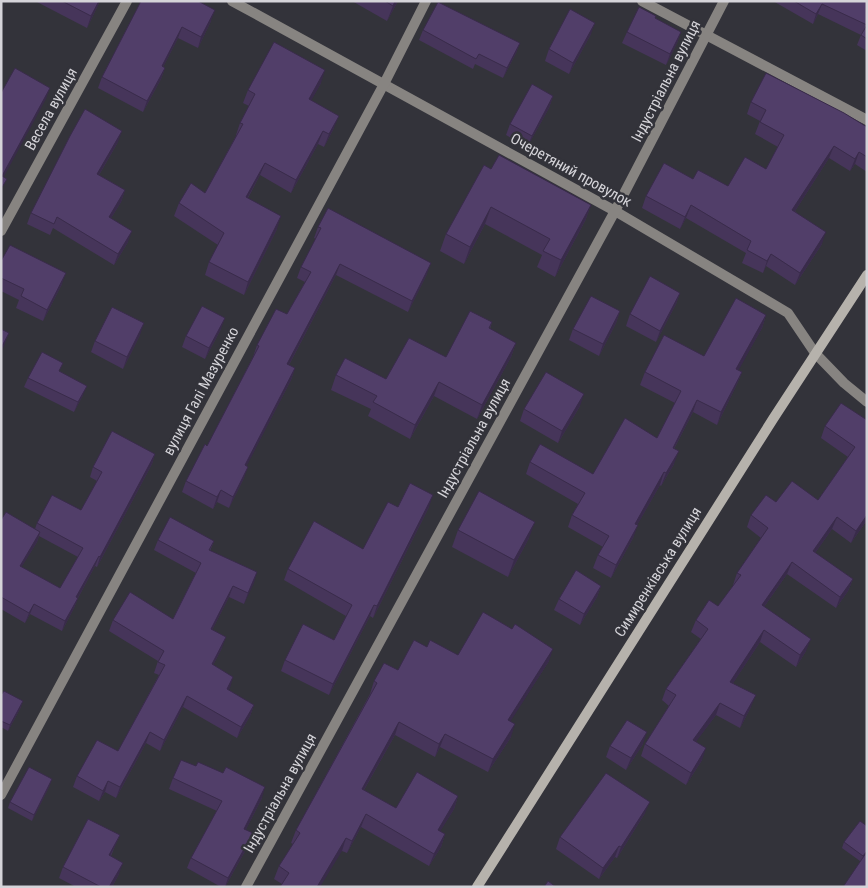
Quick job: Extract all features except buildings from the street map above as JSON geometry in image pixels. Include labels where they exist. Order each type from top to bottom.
[{"type":"main road","name":"Симиренківська вулиця","points":[[477,887],[815,353],[867,275]]},
{"type":"street","name":"Весела вулиця","points":[[1,231],[127,1]]},
{"type":"street","name":"Очеретяний провулок","points":[[232,1],[615,212],[788,313],[815,353],[844,383],[867,402]]},
{"type":"street","name":"вулиця Галі Мазуренко","points":[[1,795],[384,84],[426,1]]},
{"type":"street","points":[[642,1],[867,120]]},
{"type":"street","name":"Індустріальна вулиця","points":[[246,887],[615,212],[724,1]]}]
